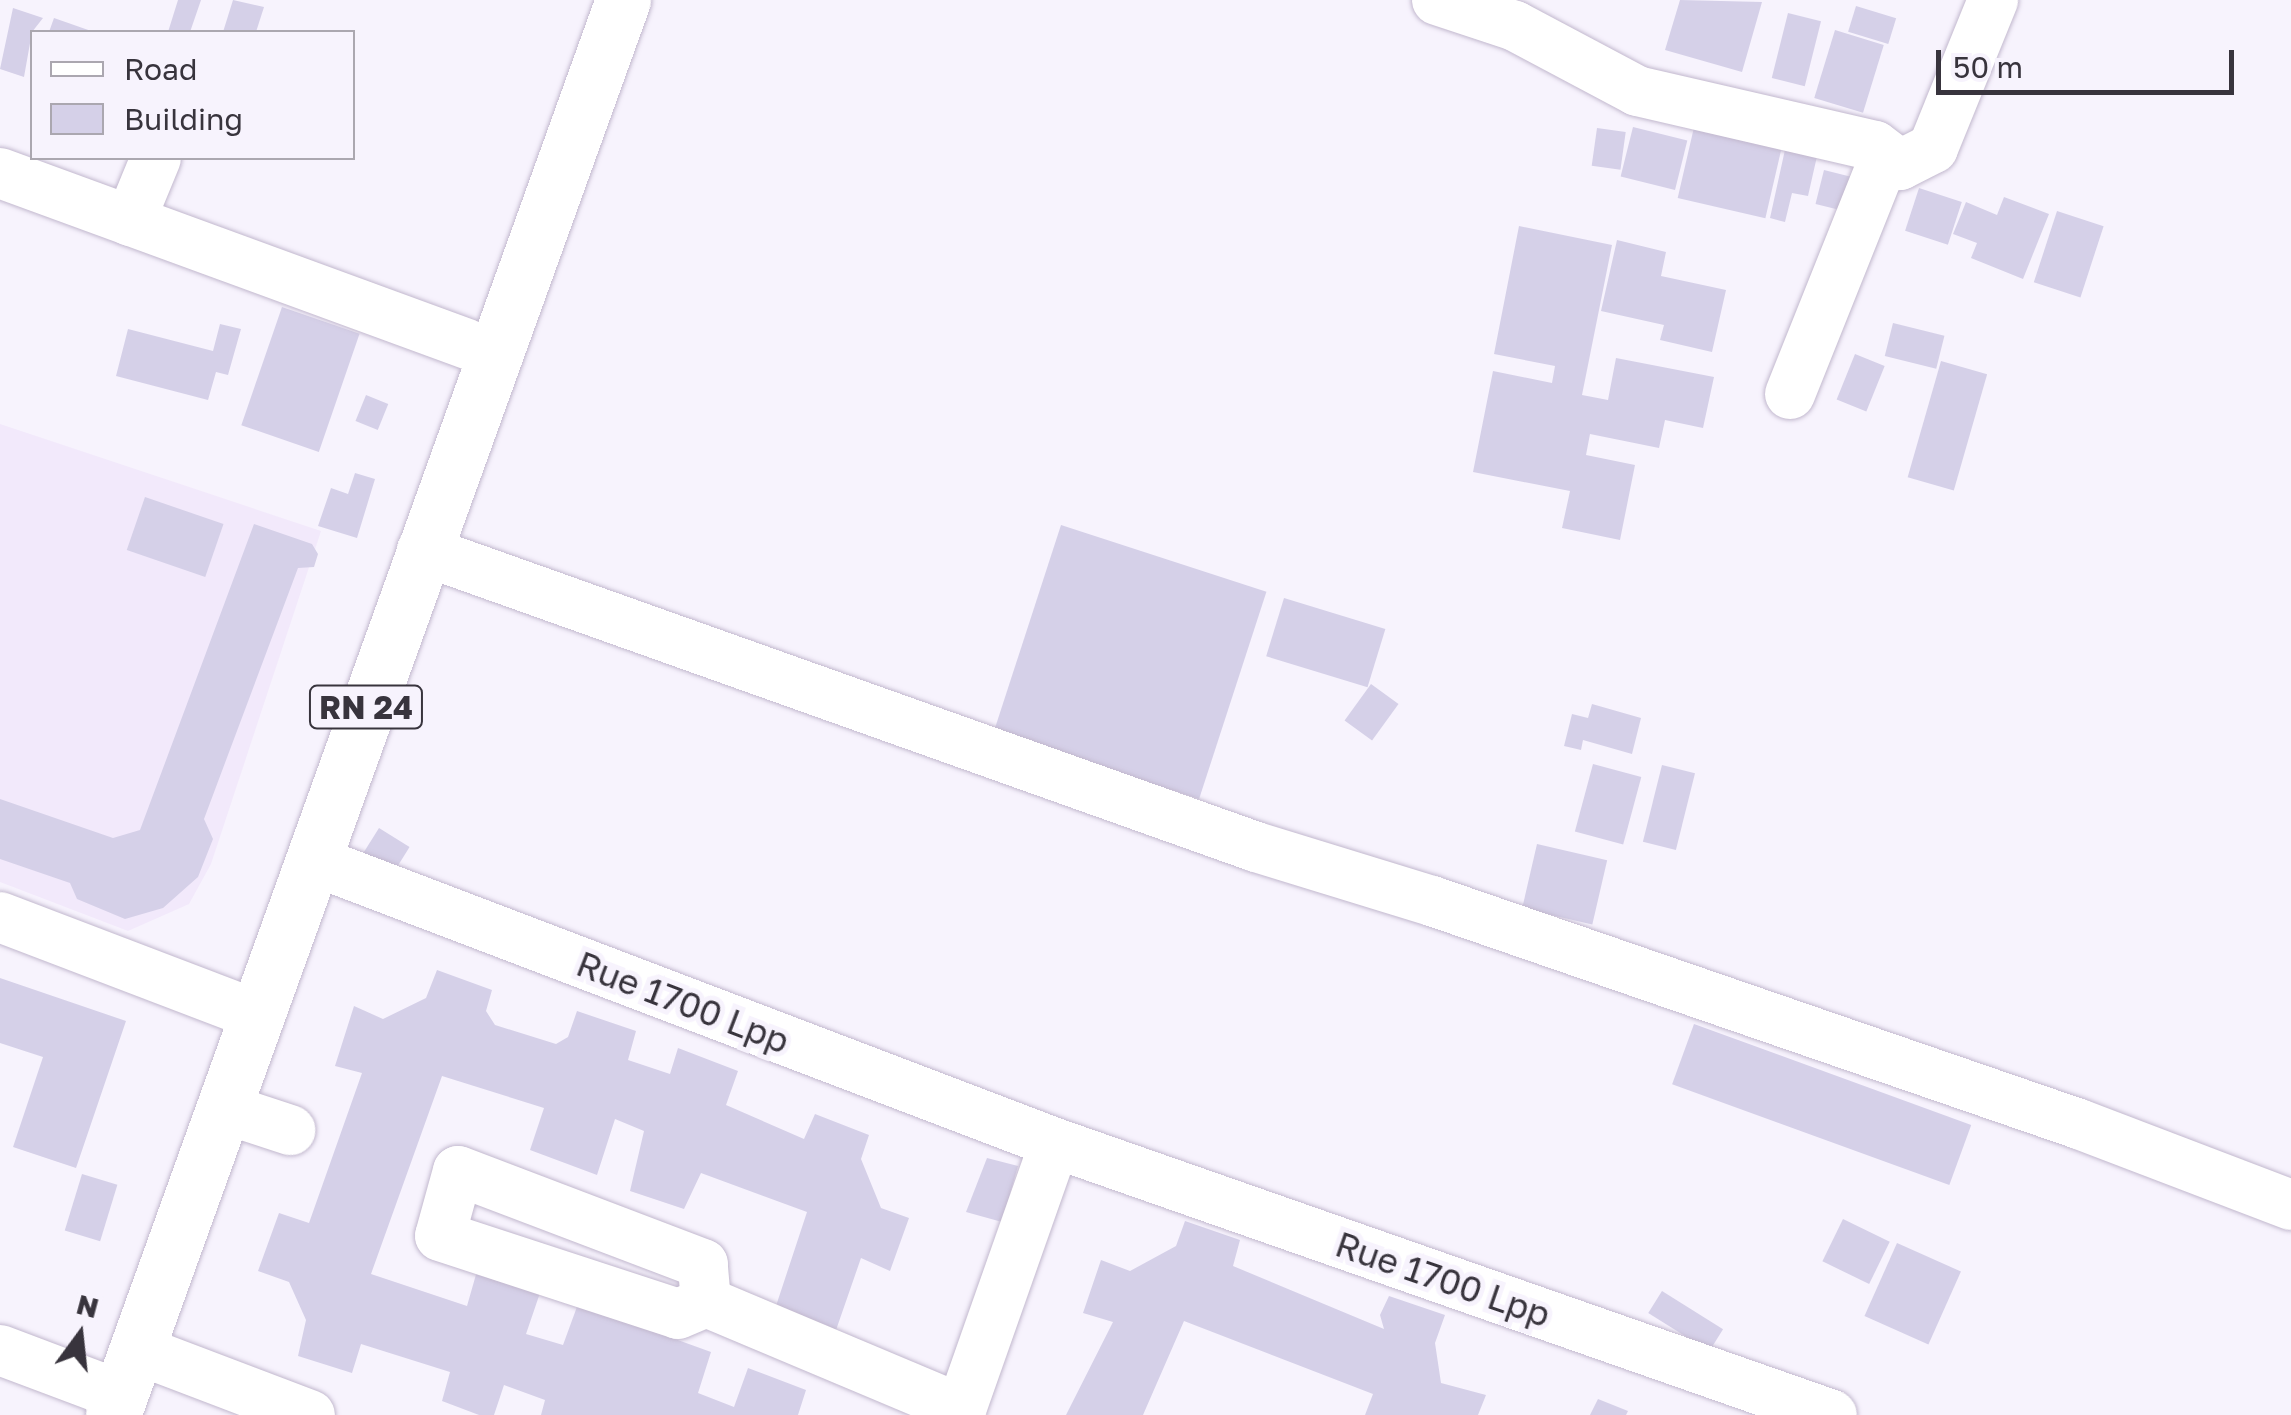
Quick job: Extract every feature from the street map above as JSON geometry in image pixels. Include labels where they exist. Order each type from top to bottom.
[{"type":"main road","name":"RN 24","points":[[123,1386],[623,0]]},
{"type":"street","points":[[1437,0],[1515,26],[1637,91],[1875,146],[1900,164]]},
{"type":"street","points":[[1790,394],[1881,166],[1900,164],[1933,148],[1993,0]]},
{"type":"street","points":[[130,221],[155,160]]},
{"type":"street","points":[[0,173],[494,354]]},
{"type":"street","points":[[422,550],[1256,847],[1432,901],[2078,1124],[2291,1205]]},
{"type":"street","name":"Rue 1700 Lpp","points":[[312,860],[1055,1143],[1832,1415]]},
{"type":"street","points":[[0,918],[256,1015]]},
{"type":"street","points":[[223,1108],[290,1130]]},
{"type":"street","points":[[706,1302],[703,1264],[458,1172],[440,1236],[678,1314],[706,1302],[960,1412],[1055,1143]]},
{"type":"street","points":[[0,1350],[123,1386],[310,1415]]},
{"type":"shaded area","points":[[0,424],[321,531],[211,864],[189,904],[128,931],[0,882]]},
{"type":"building","points":[[178,0],[201,0],[191,30],[169,30]]},
{"type":"building","points":[[233,0],[264,7],[257,30],[224,30]]},
{"type":"building","points":[[1680,0],[1762,2],[1742,72],[1665,50]]},
{"type":"building","points":[[1856,6],[1896,18],[1888,44],[1848,32]]},
{"type":"building","points":[[13,8],[43,18],[30,30],[24,77],[0,69]]},
{"type":"building","points":[[1788,13],[1821,21],[1805,86],[1772,78]]},
{"type":"building","points":[[54,18],[88,30],[50,30]]},
{"type":"building","points":[[1835,30],[1884,45],[1863,113],[1814,98]]},
{"type":"building","points":[[1695,123],[1783,143],[1765,218],[1678,198]]},
{"type":"building","points":[[1633,127],[1687,141],[1675,190],[1621,176]]},
{"type":"building","points":[[1597,128],[1626,132],[1620,170],[1592,166]]},
{"type":"building","points":[[1788,136],[1820,143],[1808,196],[1792,193],[1785,222],[1770,218]]},
{"type":"building","points":[[1824,170],[1865,180],[1856,214],[1816,204]]},
{"type":"building","points":[[1919,188],[1962,202],[1948,245],[1905,231]]},
{"type":"building","points":[[2004,197],[2049,214],[2023,279],[1971,258],[1977,243],[1953,234],[1966,202],[1997,215]]},
{"type":"building","points":[[2057,211],[2104,226],[2080,297],[2034,282]]},
{"type":"building","points":[[1519,226],[1612,245],[1582,395],[1608,400],[1616,358],[1714,377],[1703,428],[1665,420],[1659,448],[1590,434],[1586,455],[1635,465],[1620,540],[1562,528],[1570,491],[1473,472],[1493,371],[1552,383],[1555,366],[1494,354]]},
{"type":"building","points":[[1617,240],[1666,252],[1661,276],[1726,290],[1712,352],[1660,340],[1664,325],[1601,311]]},
{"type":"building","points":[[282,307],[360,334],[319,452],[241,425]]},
{"type":"building","points":[[1893,323],[1944,336],[1936,369],[1885,356]]},
{"type":"building","points":[[220,324],[241,329],[228,375],[216,372],[208,400],[116,376],[128,329],[213,351]]},
{"type":"building","points":[[1855,354],[1885,366],[1866,411],[1837,399]]},
{"type":"building","points":[[1941,361],[1987,374],[1954,491],[1908,477]]},
{"type":"building","points":[[366,395],[388,404],[378,430],[356,421]]},
{"type":"building","points":[[355,473],[375,479],[357,538],[318,526],[331,488],[348,494]]},
{"type":"building","points":[[145,497],[223,524],[205,577],[127,550]]},
{"type":"building","points":[[254,524],[312,544],[318,554],[314,567],[298,568],[204,819],[213,839],[198,877],[163,908],[125,919],[77,899],[70,883],[0,859],[0,799],[113,838],[140,830]]},
{"type":"building","points":[[1061,525],[1266,592],[1199,799],[994,732]]},
{"type":"building","points":[[1284,598],[1385,629],[1368,687],[1266,656]]},
{"type":"building","points":[[1371,684],[1399,704],[1372,740],[1345,720]]},
{"type":"building","points":[[1592,704],[1641,718],[1632,754],[1583,740],[1581,750],[1564,746],[1572,714],[1588,718]]},
{"type":"building","points":[[1593,764],[1641,777],[1623,845],[1575,832]]},
{"type":"building","points":[[1662,765],[1695,773],[1676,850],[1643,842]]},
{"type":"building","points":[[379,828],[410,847],[392,876],[361,857]]},
{"type":"building","points":[[1537,844],[1607,860],[1592,925],[1522,908]]},
{"type":"building","points":[[437,970],[492,990],[486,1011],[495,1025],[556,1044],[568,1037],[577,1011],[636,1031],[628,1060],[670,1074],[678,1048],[738,1071],[726,1105],[804,1139],[815,1114],[869,1135],[861,1159],[881,1208],[909,1218],[890,1271],[861,1258],[835,1333],[775,1309],[807,1212],[701,1173],[684,1209],[630,1191],[644,1131],[615,1119],[597,1175],[530,1150],[544,1108],[442,1076],[371,1274],[467,1306],[477,1271],[541,1290],[526,1334],[563,1345],[578,1304],[711,1352],[698,1393],[734,1407],[748,1368],[806,1390],[798,1415],[541,1415],[545,1400],[504,1385],[494,1415],[479,1415],[442,1401],[450,1372],[361,1344],[352,1373],[298,1356],[306,1320],[289,1282],[258,1271],[279,1213],[309,1223],[362,1073],[335,1066],[354,1006],[383,1019],[426,998]]},
{"type":"building","points":[[0,978],[126,1021],[76,1168],[13,1147],[43,1057],[0,1043]]},
{"type":"building","points":[[1694,1024],[1971,1125],[1949,1185],[1672,1084]]},
{"type":"building","points":[[987,1158],[1018,1166],[1002,1222],[966,1212]]},
{"type":"building","points":[[82,1174],[117,1185],[100,1241],[65,1230]]},
{"type":"building","points":[[1843,1219],[1890,1242],[1869,1284],[1822,1261]]},
{"type":"building","points":[[1185,1221],[1240,1240],[1233,1266],[1384,1329],[1380,1315],[1389,1296],[1445,1315],[1435,1343],[1441,1383],[1486,1395],[1478,1415],[1365,1415],[1373,1394],[1184,1321],[1143,1415],[1066,1415],[1113,1322],[1083,1313],[1101,1260],[1130,1271],[1176,1246]]},
{"type":"building","points":[[1897,1243],[1961,1271],[1928,1345],[1864,1316]]},
{"type":"building","points":[[1662,1291],[1723,1329],[1709,1351],[1648,1313]]},
{"type":"building","points":[[1598,1399],[1628,1411],[1626,1415],[1590,1415]]}]
